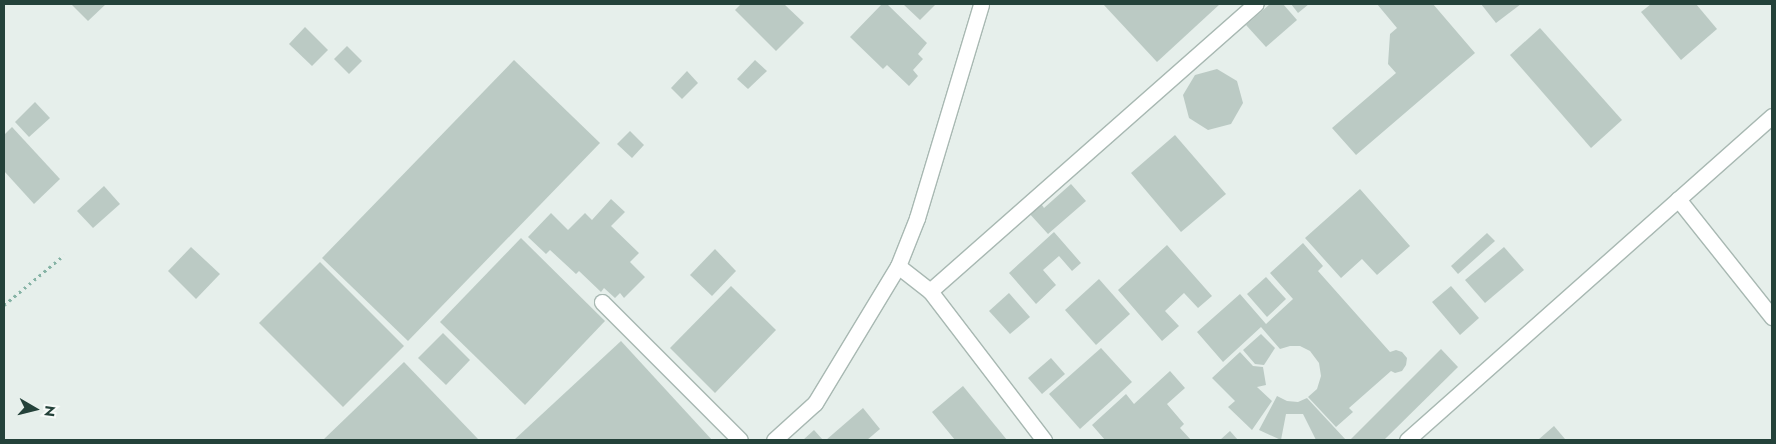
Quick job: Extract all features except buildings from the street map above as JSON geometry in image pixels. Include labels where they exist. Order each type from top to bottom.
[{"type":"street","points":[[774,440],[815,403],[898,266],[917,218],[981,4]]},
{"type":"street","points":[[930,291],[1255,4]]},
{"type":"street","points":[[1407,440],[1772,116]]},
{"type":"street","points":[[1678,199],[1772,317]]},
{"type":"street","points":[[898,266],[930,291],[1044,440]]},
{"type":"street","points":[[602,302],[740,440]]},
{"type":"path","points":[[4,305],[64,255]]}]
